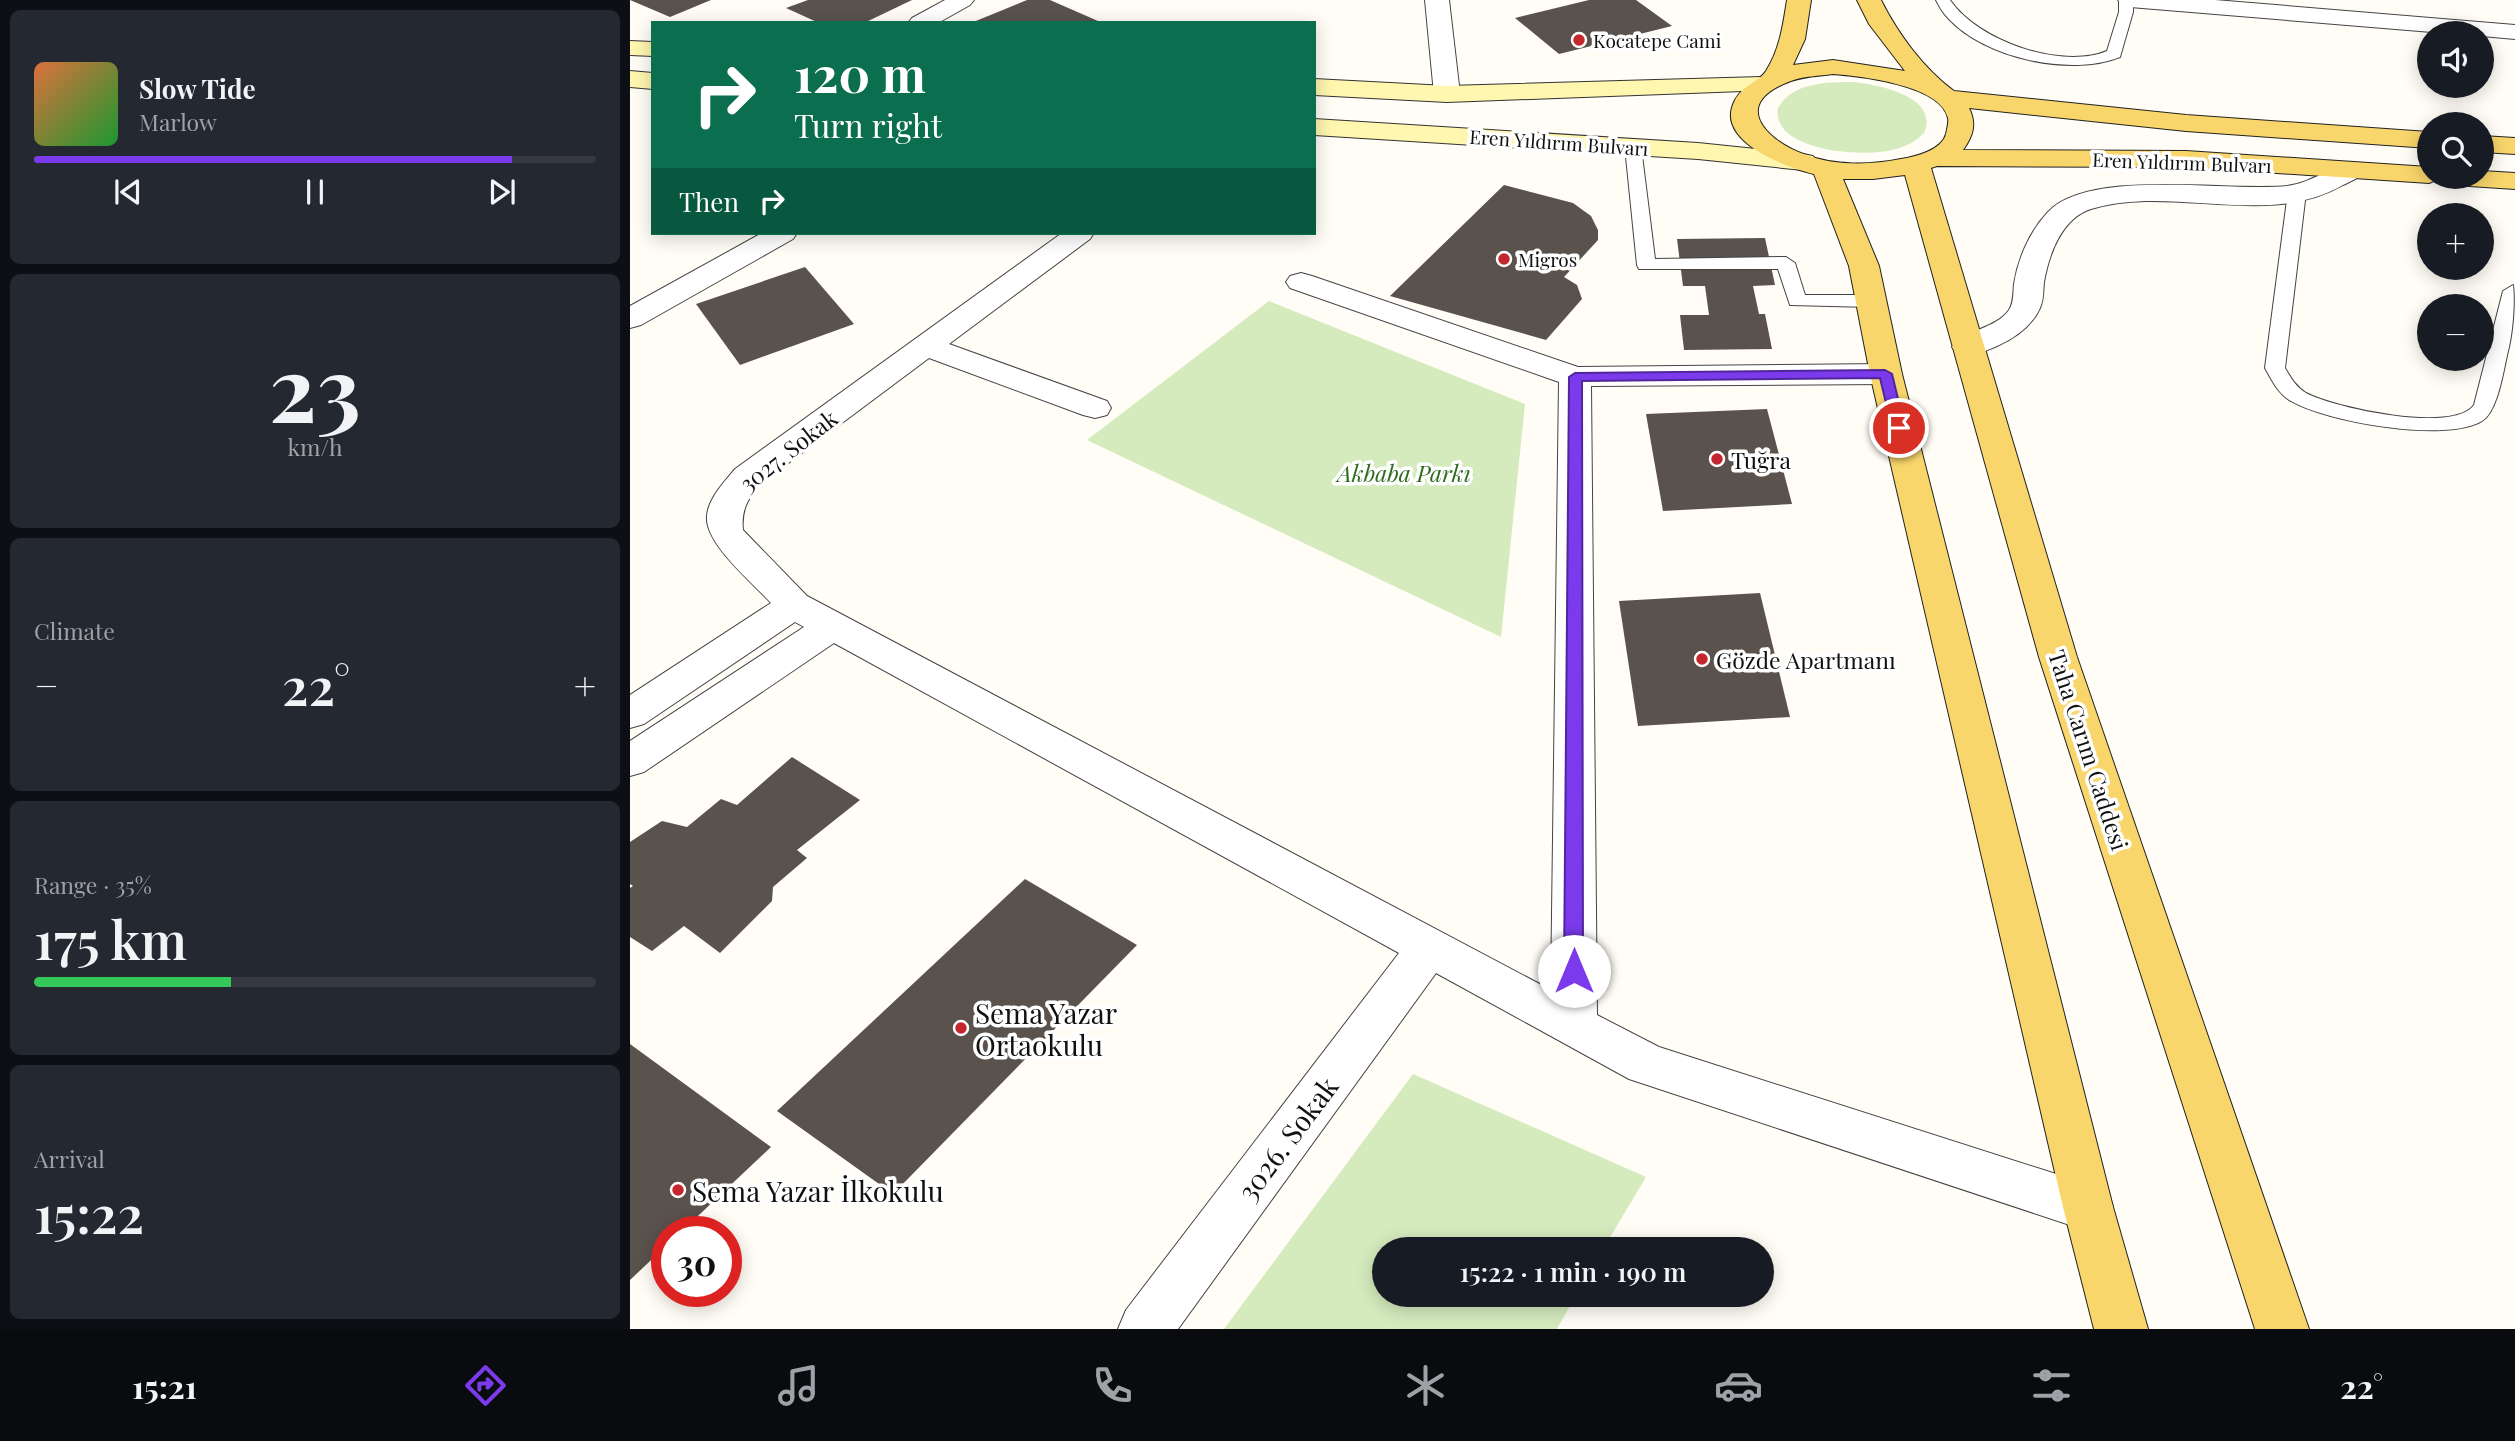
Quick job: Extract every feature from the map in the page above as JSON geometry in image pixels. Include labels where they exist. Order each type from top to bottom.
[{"type":"main road","points":[[1768,82],[1793,39],[1799,0]]},
{"type":"main road","points":[[1869,0],[1881,24],[1961,119],[1957,140],[1925,161]]},
{"type":"main road","name":"Eren Yıldırım Bulvarı","points":[[2417,139],[2186,123],[1940,93],[1897,75],[1854,68],[1812,69],[1768,82],[1745,104],[1743,115],[1746,125],[1766,146],[1814,165],[1872,171],[1925,161],[2186,159],[2417,174]]},
{"type":"main road","points":[[2494,145],[2515,146]]},
{"type":"main road","name":"Taha Carım Caddesi","points":[[1925,161],[1968,347],[2058,657],[2282,1329]]},
{"type":"main road","points":[[1814,165],[1864,266],[1885,374],[2088,1207],[2121,1329]]},
{"type":"main road","points":[[2494,180],[2515,181]]},
{"type":"street","points":[[924,21],[961,0]]},
{"type":"street","points":[[1437,0],[1447,94]]},
{"type":"street","points":[[2128,0],[2515,32]]},
{"type":"street","points":[[630,48],[651,49]]},
{"type":"street","points":[[630,79],[651,81]]},
{"type":"street","name":"Eren Yıldırım Bulvarı","points":[[1316,87],[1447,94],[1768,82]]},
{"type":"street","name":"Eren Yıldırım Bulvarı","points":[[1316,127],[1633,147],[1814,165]]},
{"type":"street","points":[[1968,347],[1989,339],[2019,317],[2027,305],[2034,265],[2041,247],[2055,221],[2075,205],[2110,196],[2297,192],[2329,183],[2351,170]]},
{"type":"street","points":[[630,319],[779,235]]},
{"type":"street","name":"3027. Sokak","points":[[794,605],[726,533],[724,515],[732,496],[747,477],[1077,235]]},
{"type":"street","points":[[1301,282],[1575,377],[1885,374]]},
{"type":"street","points":[[925,346],[1095,408]]},
{"type":"street","points":[[1574,1025],[1575,377]]},
{"type":"street","points":[[630,714],[794,605],[1646,1064],[2088,1207]]},
{"type":"street","points":[[630,761],[832,626]]},
{"type":"street","name":"3026. Sokak","points":[[1145,1329],[1429,947]]},
{"type":"lane","points":[[1943,0],[1952,16],[1964,26],[1997,43],[2041,57],[2084,63],[2105,60],[2114,54],[2128,0]]},
{"type":"lane","points":[[1633,147],[1646,265],[1786,263],[1797,301],[1871,301]]},
{"type":"lane","points":[[2297,192],[2275,368],[2296,396],[2316,406],[2392,421],[2438,422],[2476,417],[2484,405],[2513,291]]},
{"type":"green space","points":[[1833,82],[1854,82],[1891,90],[1915,101],[1927,120],[1924,133],[1911,143],[1896,149],[1883,152],[1845,152],[1805,143],[1790,135],[1780,123],[1778,108],[1784,99],[1801,88]]},
{"type":"green space","name":"Akbaba Parkı","points":[[1269,301],[1525,404],[1501,637],[1087,440]]},
{"type":"green space","points":[[1413,1074],[1646,1177],[1610,1237],[1372,1237],[1372,1307],[1569,1307],[1557,1329],[1224,1329]]},
{"type":"building","points":[[630,0],[711,0],[670,17]]},
{"type":"building","points":[[808,0],[912,0],[868,21],[815,21],[786,8]]},
{"type":"building","points":[[1027,0],[1050,0],[1098,21],[976,21]]},
{"type":"building","name":"Kocatepe Cami","points":[[1589,0],[1636,0],[1672,26],[1559,54],[1515,18]]},
{"type":"building","name":"Migros","points":[[1504,185],[1573,203],[1591,216],[1598,230],[1598,240],[1564,277],[1577,285],[1582,299],[1546,340],[1390,296]]},
{"type":"building","points":[[1765,238],[1775,285],[1753,286],[1759,314],[1765,314],[1772,349],[1684,350],[1680,315],[1709,315],[1705,286],[1683,286],[1677,239]]},
{"type":"building","points":[[805,267],[854,324],[740,365],[696,304]]},
{"type":"building","name":"Tuğra","points":[[1767,409],[1792,504],[1663,511],[1646,414]]},
{"type":"building","name":"Gözde Apartmanı","points":[[1760,593],[1790,717],[1638,726],[1619,601]]},
{"type":"building","points":[[792,757],[860,800],[797,850],[807,858],[773,887],[772,901],[720,953],[684,926],[652,951],[630,937],[630,888],[633,886],[630,884],[630,842],[662,821],[687,827],[721,799],[737,805]]},
{"type":"building","name":"Sema Yazar Ortaokulu","points":[[1025,879],[1137,945],[893,1194],[777,1111]]},
{"type":"building","name":"Sema Yazar İlkokulu","points":[[630,1044],[771,1147],[698,1216],[651,1216],[651,1260],[630,1280]]},
{"type":"place","name":"Kocatepe Cami","points":[[1579,40]]},
{"type":"place","name":"Migros","points":[[1504,259]]},
{"type":"place","name":"Tuğra","points":[[1717,459]]},
{"type":"place","name":"Gözde Apartmanı","points":[[1702,659]]},
{"type":"place","name":"Sema Yazar Ortaokulu","points":[[961,1028]]},
{"type":"place","name":"Sema Yazar İlkokulu","points":[[678,1190]]},
{"type":"route","points":[[1574,971],[1575,377],[1885,374],[1899,428]]}]
